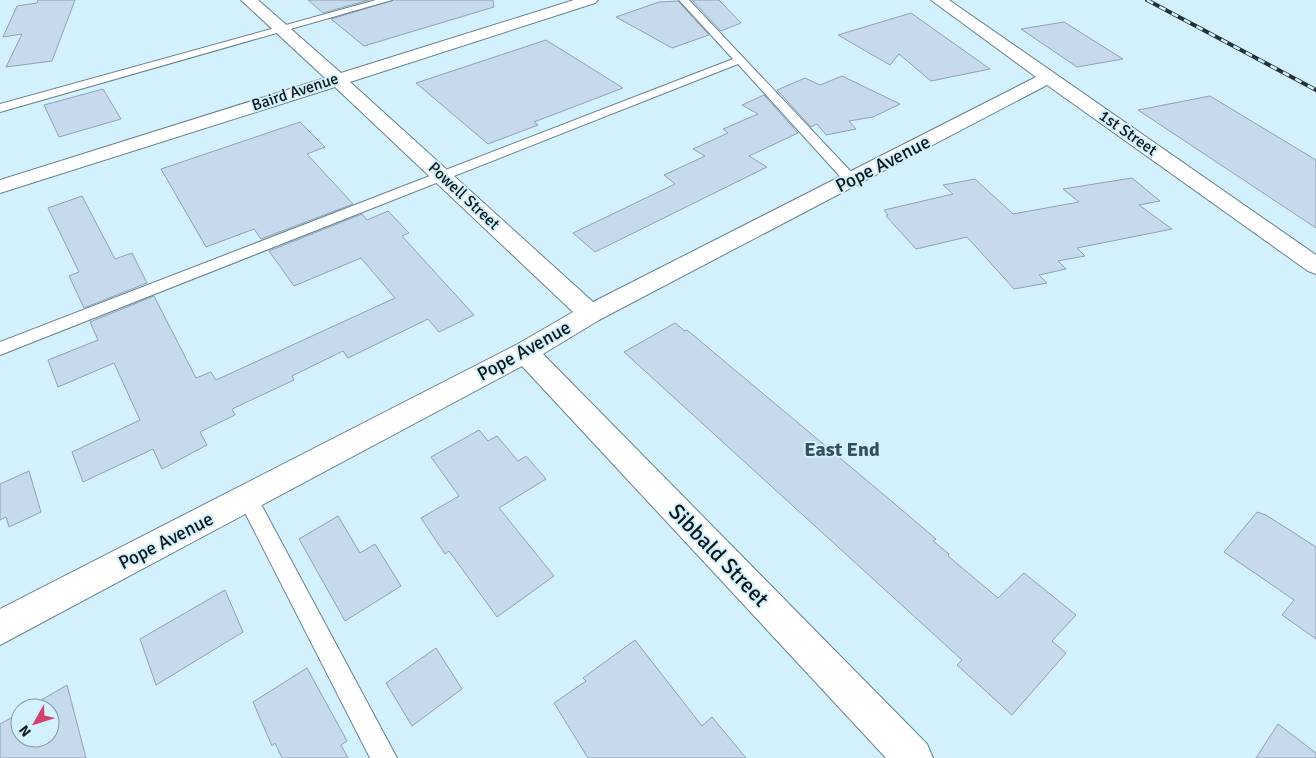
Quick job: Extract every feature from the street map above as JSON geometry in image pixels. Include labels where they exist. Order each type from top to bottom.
[{"type":"street","name":"Powell Street","points":[[248,0],[442,176],[590,314]]},
{"type":"street","name":"Baird Avenue","points":[[0,187],[590,0]]},
{"type":"street","name":"1st Street","points":[[939,0],[1316,266]]},
{"type":"street","name":"Pope Avenue","points":[[0,628],[248,499],[524,352],[590,314],[1049,77]]},
{"type":"street","name":"Sibbald Street","points":[[524,352],[913,758]]},
{"type":"lane","points":[[0,108],[387,0]]},
{"type":"lane","points":[[684,0],[851,180]]},
{"type":"lane","points":[[0,350],[739,60]]},
{"type":"lane","points":[[248,499],[384,758]]},
{"type":"building","points":[[38,0],[75,0],[52,61],[6,67],[22,34],[3,37],[17,6],[37,3]]},
{"type":"building","points":[[308,0],[369,0],[323,13]]},
{"type":"building","points":[[394,0],[493,0],[494,7],[364,46],[331,19]]},
{"type":"building","points":[[692,0],[719,0],[741,23],[721,31]]},
{"type":"building","points":[[678,1],[709,35],[672,48],[616,17],[659,2]]},
{"type":"building","points":[[911,13],[990,69],[931,81],[899,54],[890,65],[838,35]]},
{"type":"building","points":[[1064,22],[1123,59],[1077,67],[1021,29]]},
{"type":"building","points":[[546,40],[623,88],[534,122],[538,125],[488,144],[416,83]]},
{"type":"building","points":[[842,76],[900,104],[873,117],[849,121],[856,129],[826,135],[817,124],[811,127],[777,90],[805,78],[820,85]]},
{"type":"building","points":[[103,89],[121,119],[59,137],[44,105]]},
{"type":"building","points":[[764,95],[798,133],[749,156],[767,167],[595,252],[573,233],[675,184],[664,175],[705,156],[693,149],[728,133],[723,129],[758,114],[742,105]]},
{"type":"building","points":[[1210,96],[1316,160],[1316,228],[1138,110]]},
{"type":"building","points":[[300,122],[325,147],[307,154],[353,204],[261,239],[254,229],[206,247],[161,169]]},
{"type":"building","points":[[1132,178],[1160,201],[1139,205],[1172,229],[1077,248],[1085,256],[1058,261],[1066,269],[1039,275],[1047,283],[1014,289],[967,237],[916,249],[886,216],[888,215],[884,210],[953,194],[943,185],[975,179],[1013,214],[1079,202],[1063,189]]},
{"type":"building","points":[[82,196],[115,259],[132,253],[147,283],[84,308],[69,276],[79,272],[48,208]]},
{"type":"building","points":[[388,211],[409,233],[402,236],[474,315],[439,332],[428,319],[348,358],[343,351],[292,376],[294,380],[232,409],[235,415],[200,432],[207,445],[162,469],[153,449],[83,482],[72,452],[140,420],[114,363],[58,387],[48,360],[98,340],[90,322],[154,296],[196,378],[211,372],[216,380],[395,298],[361,258],[294,286],[269,251],[362,214],[367,220]]},
{"type":"building","points":[[675,323],[685,331],[687,330],[936,539],[933,541],[949,554],[948,556],[998,598],[1024,573],[1076,615],[1052,641],[1066,653],[1012,715],[957,665],[962,660],[624,352]]},
{"type":"building","points":[[479,430],[488,441],[497,436],[518,461],[526,456],[546,479],[499,508],[554,576],[497,617],[449,551],[445,554],[421,518],[459,496],[431,457]]},
{"type":"building","points":[[29,471],[41,512],[9,527],[6,517],[0,520],[0,484]]},
{"type":"building","points":[[1257,512],[1266,515],[1316,547],[1316,639],[1282,615],[1294,600],[1224,552]]},
{"type":"building","points":[[338,516],[360,553],[375,544],[401,586],[345,621],[299,539]]},
{"type":"building","points":[[225,590],[243,632],[156,685],[140,639]]},
{"type":"building","points":[[635,640],[702,726],[712,717],[746,758],[588,758],[554,703],[586,681],[583,678]]},
{"type":"building","points":[[436,648],[462,689],[412,726],[386,683]]},
{"type":"building","points":[[307,668],[347,741],[341,745],[348,758],[282,758],[275,743],[272,746],[253,702]]},
{"type":"building","points":[[67,685],[86,758],[0,758],[0,724],[10,718],[10,748],[60,748],[60,698],[45,698]]},
{"type":"building","points":[[1278,724],[1316,753],[1316,758],[1256,758]]},
{"type":"railway","points":[[1147,0],[1316,90]]},
{"type":"district","name":"East End","points":[[842,449]]}]
